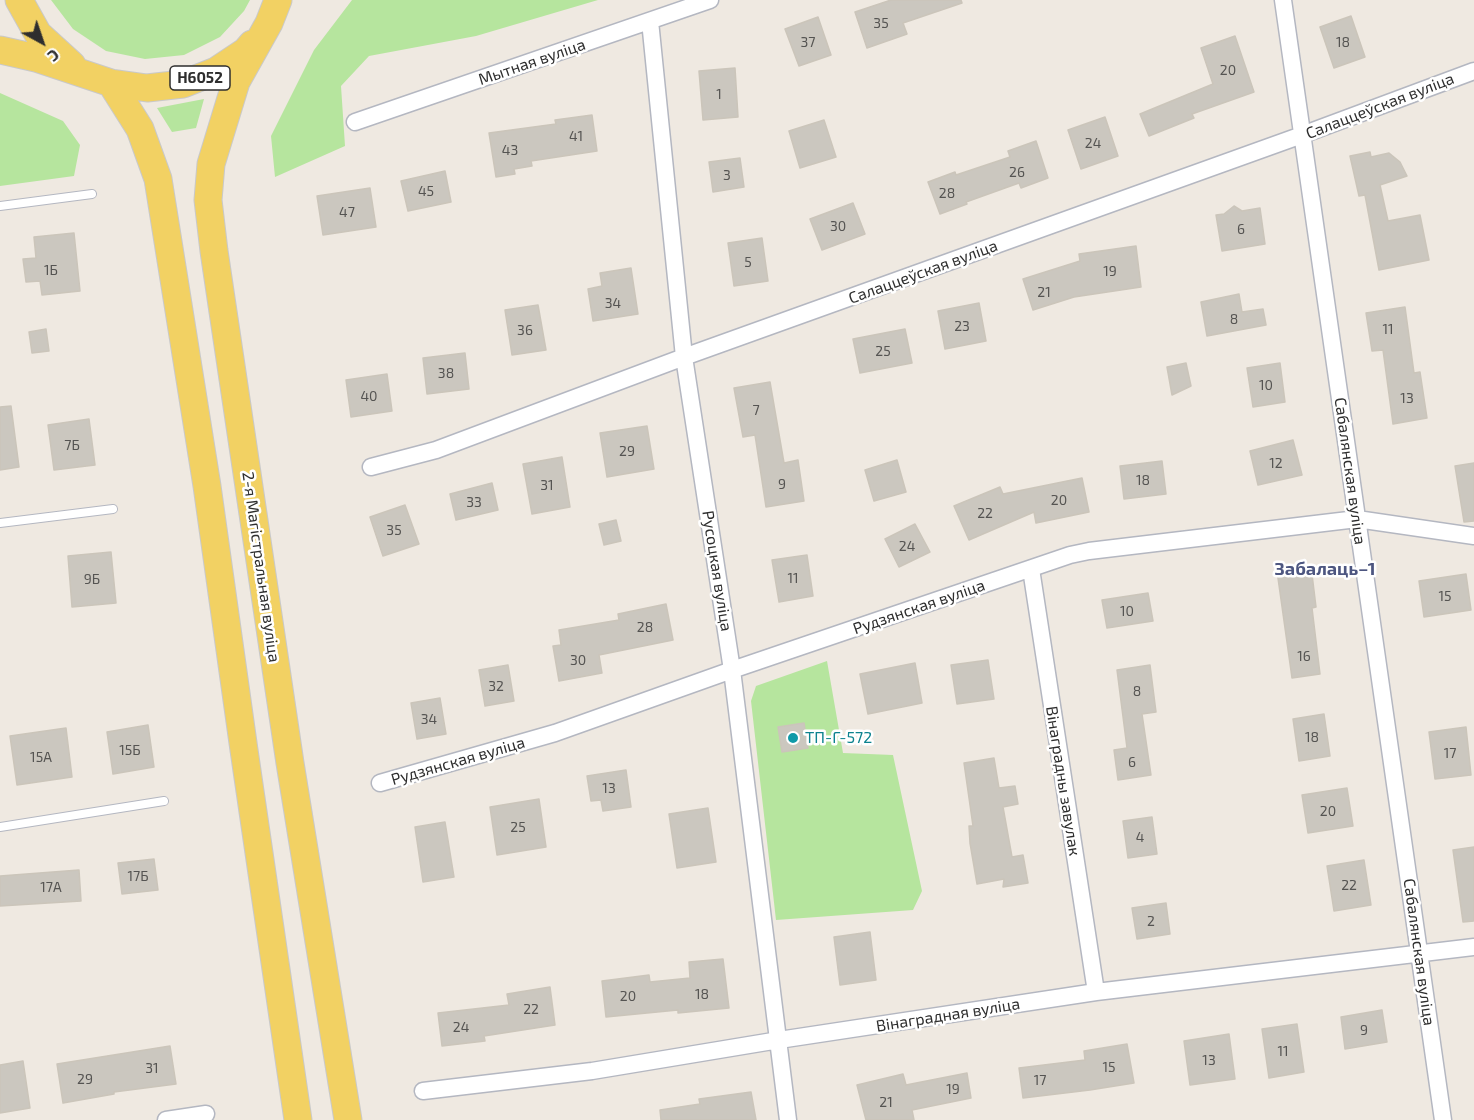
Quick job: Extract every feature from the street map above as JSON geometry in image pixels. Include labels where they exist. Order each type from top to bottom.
[{"type":"main road","name":"Н6052","points":[[19,0],[38,34],[71,64],[111,83]]},
{"type":"main road","name":"Н6052","points":[[0,50],[36,58],[111,83],[147,88],[183,84],[216,72],[246,51],[274,12],[286,0]]},
{"type":"main road","name":"2-я Магістральная вуліца","points":[[274,12],[236,82],[211,164],[208,200],[288,751],[348,1120]]},
{"type":"main road","points":[[111,83],[140,129],[158,180],[207,486],[298,1120]]},
{"type":"street","name":"Мытная вуліца","points":[[355,122],[710,0]]},
{"type":"street","name":"Сабалянская вуліца","points":[[1283,0],[1443,1120]]},
{"type":"street","name":"Русоцкая вуліца","points":[[650,21],[684,357],[732,670],[788,1120]]},
{"type":"street","name":"Салаццеўская вуліца","points":[[371,467],[436,450],[684,357],[1474,71]]},
{"type":"street","name":"Рудзянская вуліца","points":[[380,783],[555,733],[732,670],[1089,550],[1357,519],[1474,536]]},
{"type":"street","name":"Вінаградны завулак","points":[[1031,569],[1096,992]]},
{"type":"street","name":"Вінаградная вуліца","points":[[423,1090],[592,1071],[1096,992],[1474,947]]},
{"type":"street","points":[[166,1120],[206,1114]]},
{"type":"lane","points":[[0,206],[92,194]]},
{"type":"lane","points":[[0,523],[113,509]]},
{"type":"lane","points":[[0,827],[164,801]]},
{"type":"green space","points":[[51,0],[250,0],[244,11],[220,37],[184,55],[145,59],[106,51],[73,29]]},
{"type":"green space","points":[[352,0],[598,0],[476,36],[369,56],[341,86],[345,146],[275,177],[271,136],[314,50]]},
{"type":"green space","points":[[0,93],[63,121],[80,145],[74,176],[0,186]]},
{"type":"green space","points":[[204,99],[196,128],[172,132],[157,108]]},
{"type":"green space","points":[[827,661],[843,753],[893,755],[922,891],[913,910],[776,920],[751,701],[756,686]],"holes":[[[804,724],[807,748],[782,752],[778,727]]]},
{"type":"building","points":[[891,0],[961,0],[962,3],[903,23],[907,34],[867,48],[855,12]]},
{"type":"building","points":[[1351,16],[1365,57],[1334,68],[1320,27]]},
{"type":"building","points":[[818,17],[831,55],[799,66],[785,29]]},
{"type":"building","points":[[1235,36],[1254,92],[1192,114],[1194,118],[1149,136],[1140,114],[1213,84],[1201,48]]},
{"type":"building","points":[[735,68],[738,117],[703,120],[699,71]]},
{"type":"building","points":[[592,115],[597,151],[531,161],[532,166],[514,169],[515,174],[496,177],[489,133],[556,124],[555,120]]},
{"type":"building","points":[[1105,117],[1118,156],[1081,169],[1068,130]]},
{"type":"building","points":[[824,120],[836,157],[800,168],[789,131]]},
{"type":"building","points":[[1036,141],[1048,178],[1021,188],[1019,183],[940,214],[928,182],[1010,157],[1008,151]]},
{"type":"building","points":[[1370,152],[1371,157],[1389,153],[1400,162],[1407,176],[1380,185],[1388,221],[1420,215],[1429,260],[1379,270],[1365,195],[1359,196],[1350,156]]},
{"type":"building","points":[[740,158],[744,187],[713,192],[709,162]]},
{"type":"building","points":[[445,171],[451,202],[408,211],[401,181]]},
{"type":"building","points":[[370,188],[376,227],[323,235],[317,196]]},
{"type":"building","points":[[853,203],[865,234],[822,250],[810,219]]},
{"type":"building","points":[[1234,206],[1242,211],[1260,208],[1265,244],[1222,251],[1216,215],[1224,214]]},
{"type":"building","points":[[74,233],[80,291],[42,295],[40,281],[26,282],[23,259],[36,258],[34,237]]},
{"type":"building","points":[[762,238],[768,281],[734,286],[728,243]]},
{"type":"building","points":[[1136,246],[1141,287],[1074,297],[1033,310],[1023,279],[1080,261],[1079,254]]},
{"type":"building","points":[[631,268],[638,314],[593,321],[588,289],[602,286],[600,273]]},
{"type":"building","points":[[1239,294],[1242,312],[1263,309],[1266,325],[1207,336],[1201,302]]},
{"type":"building","points":[[979,303],[986,341],[945,349],[938,311]]},
{"type":"building","points":[[538,305],[546,350],[512,355],[505,310]]},
{"type":"building","points":[[1405,307],[1414,373],[1420,372],[1427,418],[1393,424],[1383,350],[1372,351],[1366,313]]},
{"type":"building","points":[[46,329],[49,351],[32,353],[29,332]]},
{"type":"building","points":[[905,329],[912,363],[860,373],[853,339]]},
{"type":"building","points":[[465,353],[469,389],[427,394],[423,358]]},
{"type":"building","points":[[1186,363],[1191,386],[1172,395],[1167,367]]},
{"type":"building","points":[[1280,363],[1285,402],[1253,407],[1247,368]]},
{"type":"building","points":[[387,374],[392,411],[351,417],[346,380]]},
{"type":"building","points":[[770,382],[784,463],[798,460],[804,501],[766,507],[755,435],[743,437],[734,388]]},
{"type":"building","points":[[11,406],[19,467],[0,470],[0,407]]},
{"type":"building","points":[[89,419],[95,465],[54,470],[48,425]]},
{"type":"building","points":[[647,426],[654,469],[607,477],[600,433]]},
{"type":"building","points":[[1293,440],[1302,475],[1258,485],[1250,451]]},
{"type":"building","points":[[562,457],[570,507],[532,514],[523,464]]},
{"type":"building","points":[[897,460],[906,492],[874,501],[865,470]]},
{"type":"building","points":[[1162,461],[1166,494],[1124,499],[1120,466]]},
{"type":"building","points":[[1474,463],[1474,521],[1464,522],[1455,466]]},
{"type":"building","points":[[1082,478],[1089,512],[1036,523],[1034,512],[969,540],[954,506],[1000,487],[1003,494]]},
{"type":"building","points":[[492,483],[498,510],[456,520],[450,494]]},
{"type":"building","points":[[405,505],[419,544],[383,556],[370,517]]},
{"type":"building","points":[[616,520],[621,541],[604,545],[599,524]]},
{"type":"building","points":[[915,524],[930,552],[899,567],[885,539]]},
{"type":"building","points":[[111,552],[116,603],[72,607],[68,556]]},
{"type":"building","points":[[807,555],[813,596],[779,602],[772,560]]},
{"type":"building","points":[[1311,566],[1316,607],[1312,608],[1320,674],[1292,678],[1277,571]]},
{"type":"building","points":[[1466,574],[1471,610],[1424,617],[1419,581]]},
{"type":"building","points":[[1148,593],[1153,621],[1107,628],[1102,600]]},
{"type":"building","points":[[666,604],[673,640],[599,655],[602,673],[559,681],[553,646],[561,645],[559,630],[619,620],[618,614]]},
{"type":"building","points":[[988,660],[994,699],[957,704],[951,665]]},
{"type":"building","points":[[915,663],[922,703],[868,714],[860,674]]},
{"type":"building","points":[[508,665],[514,701],[485,706],[479,670]]},
{"type":"building","points":[[1150,665],[1156,712],[1142,714],[1151,775],[1118,780],[1114,750],[1127,748],[1117,670]]},
{"type":"building","points":[[440,698],[446,734],[417,739],[411,703]]},
{"type":"building","points":[[1324,714],[1330,756],[1299,761],[1293,719]]},
{"type":"building","name":"ТП-Г-572","points":[[804,723],[808,748],[782,752],[778,727]]},
{"type":"building","points":[[148,725],[154,767],[113,774],[107,732]]},
{"type":"building","points":[[1466,727],[1471,775],[1435,779],[1429,732]]},
{"type":"building","points":[[66,728],[72,777],[17,785],[10,736]]},
{"type":"building","points":[[994,758],[999,788],[1015,786],[1018,804],[1003,807],[1012,857],[1023,855],[1028,883],[1003,887],[1004,879],[977,884],[970,843],[969,826],[973,826],[964,763]]},
{"type":"building","points":[[626,770],[631,807],[603,811],[601,800],[591,801],[587,776]]},
{"type":"building","points":[[1347,788],[1353,826],[1308,833],[1302,795]]},
{"type":"building","points":[[539,799],[546,847],[497,855],[490,807]]},
{"type":"building","points":[[708,808],[716,862],[677,868],[669,814]]},
{"type":"building","points":[[1152,817],[1157,854],[1128,858],[1123,821]]},
{"type":"building","points":[[445,822],[454,877],[423,882],[415,827]]},
{"type":"building","points":[[1474,847],[1474,921],[1463,922],[1453,850]]},
{"type":"building","points":[[154,859],[158,890],[122,894],[118,863]]},
{"type":"building","points":[[1364,860],[1371,905],[1334,911],[1327,866]]},
{"type":"building","points":[[79,870],[81,901],[0,906],[0,876]]},
{"type":"building","points":[[1166,903],[1170,934],[1137,939],[1132,908]]},
{"type":"building","points":[[870,932],[876,980],[840,985],[834,937]]},
{"type":"building","points":[[723,959],[729,1008],[606,1017],[602,981],[649,975],[650,982],[690,978],[689,962]]},
{"type":"building","points":[[550,987],[555,1025],[484,1036],[485,1041],[442,1046],[438,1013],[509,1005],[507,994]]},
{"type":"building","points":[[1382,1010],[1387,1042],[1345,1049],[1341,1017]]},
{"type":"building","points":[[1297,1024],[1304,1072],[1269,1078],[1262,1029]]},
{"type":"building","points":[[1229,1034],[1235,1079],[1190,1085],[1184,1041]]},
{"type":"building","points":[[1127,1044],[1134,1083],[1023,1098],[1019,1068],[1085,1060],[1084,1051]]},
{"type":"building","points":[[170,1046],[176,1084],[114,1092],[114,1094],[63,1103],[57,1064]]},
{"type":"building","points":[[23,1061],[30,1108],[0,1113],[0,1065]]},
{"type":"building","points":[[967,1073],[971,1098],[912,1110],[914,1120],[866,1120],[857,1085],[903,1074],[906,1085]]},
{"type":"building","points":[[751,1092],[756,1120],[661,1120],[660,1110],[700,1104],[699,1099]]},
{"type":"place","name":"ТП-Г-572","points":[[793,738]]},
{"type":"district","name":"Забалаць–1","points":[[1325,569]]}]
